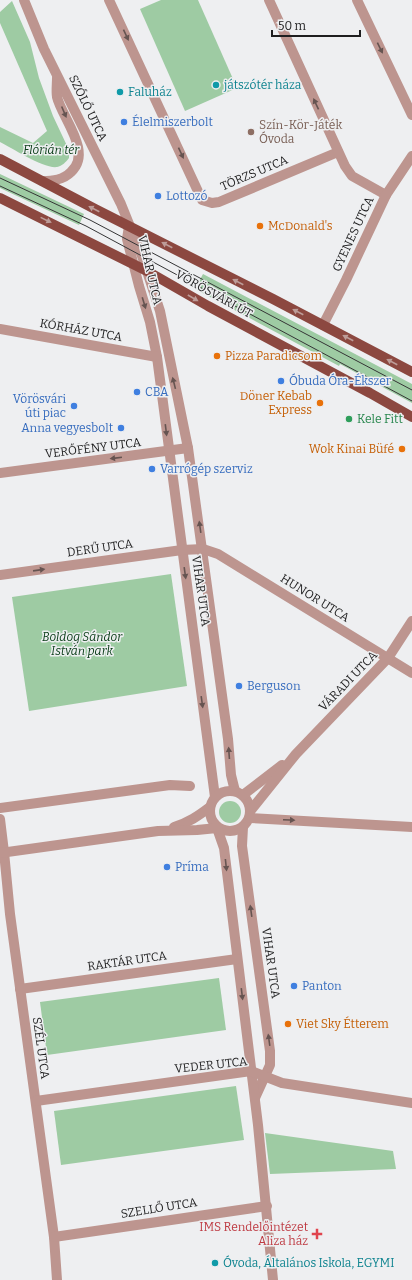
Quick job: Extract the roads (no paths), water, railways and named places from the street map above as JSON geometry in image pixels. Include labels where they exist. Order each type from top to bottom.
[{"type":"main road","name":"VÖRÖSVÁRI ÚT","points":[[0,159],[412,372]]},
{"type":"main road","name":"VÖRÖSVÁRI ÚT","points":[[0,198],[147,271],[208,306],[412,417]]},
{"type":"street","name":"SZŐLŐ UTCA","points":[[24,0],[56,74],[117,197],[129,226]]},
{"type":"street","name":"TÖRZS UTCA","points":[[109,0],[202,200],[212,203],[219,202],[338,152]]},
{"type":"street","points":[[269,0],[345,166],[352,176],[386,194]]},
{"type":"street","points":[[357,0],[412,115]]},
{"type":"street","points":[[42,181],[58,180],[66,176],[74,170],[79,157],[77,144],[57,97],[56,74]]},
{"type":"street","name":"GYENES UTCA","points":[[323,325],[386,194],[412,156]]},
{"type":"street","name":"VIHAR UTCA","points":[[129,226],[127,239],[150,322],[157,357],[215,797]]},
{"type":"street","name":"VIHAR UTCA","points":[[129,226],[138,245],[160,311],[188,448],[228,739],[231,775],[239,793]]},
{"type":"street","name":"KÓRHÁZ UTCA","points":[[0,329],[157,357]]},
{"type":"street","name":"VERŐFÉNY UTCA","points":[[0,473],[188,448]]},
{"type":"street","name":"DERŰ UTCA","points":[[0,575],[182,550],[203,549]]},
{"type":"street","name":"HUNOR UTCA","points":[[203,549],[218,554],[412,673]]},
{"type":"street","name":"VÁRADI UTCA","points":[[250,814],[296,754],[388,658],[412,621]]},
{"type":"street","name":"VÁRADI UTCA","points":[[239,793],[296,754]]},
{"type":"street","points":[[0,808],[170,785],[190,786]]},
{"type":"street","points":[[2,852],[158,831],[217,828],[225,832],[235,832],[243,828],[250,814],[249,802],[239,793],[225,791],[215,797],[210,806],[195,819],[185,824],[158,831]]},
{"type":"street","points":[[210,806],[210,818],[217,828],[224,848],[255,1098],[267,1206],[273,1280]]},
{"type":"street","points":[[250,814],[412,827]]},
{"type":"street","name":"SZÉL UTCA","points":[[0,819],[2,852],[10,914],[54,1237],[57,1280]]},
{"type":"street","name":"VIHAR UTCA","points":[[243,828],[242,846],[270,1051],[270,1065],[255,1098]]},
{"type":"street","name":"RAKTÁR UTCA","points":[[20,989],[237,959]]},
{"type":"street","name":"VEDER UTCA","points":[[36,1101],[251,1071],[282,1083],[412,1103]]},
{"type":"street","name":"SZELLŐ UTCA","points":[[54,1237],[267,1206]]},
{"type":"tram line","points":[[0,178],[90,220],[412,390]]},
{"type":"tram line","points":[[0,186],[86,226],[412,401]]},
{"type":"place","name":"játszótér háza","points":[[216,85]]},
{"type":"place","name":"Faluház","points":[[120,92]]},
{"type":"place","name":"Élelmiszerbolt","points":[[124,122]]},
{"type":"place","name":"Szín-Kör-Játék Óvoda","points":[[251,132]]},
{"type":"place","name":"Lottozó","points":[[158,196]]},
{"type":"place","name":"McDonald's","points":[[260,226]]},
{"type":"place","name":"Pizza Paradicsom","points":[[217,356]]},
{"type":"place","name":"Óbuda Óra-Ékszer","points":[[281,381]]},
{"type":"place","name":"CBA","points":[[137,392]]},
{"type":"place","name":"Döner Kebab Express","points":[[320,403]]},
{"type":"place","name":"Vörösvári úti piac","points":[[74,406]]},
{"type":"place","name":"Kele Fitt","points":[[349,419]]},
{"type":"place","name":"Anna vegyesbolt","points":[[121,428]]},
{"type":"place","name":"Wok Kinai Büfé","points":[[402,449]]},
{"type":"place","name":"Varrógép szerviz","points":[[152,469]]},
{"type":"place","name":"Berguson","points":[[239,686]]},
{"type":"place","name":"Príma","points":[[167,867]]},
{"type":"place","name":"Panton","points":[[294,986]]},
{"type":"place","name":"Viet Sky Étterem","points":[[288,1024]]},
{"type":"place","name":"IMS Rendelőintézet Aliza ház","points":[[317,1234]]},
{"type":"place","name":"Óvoda, Általános Iskola, EGYMI","points":[[215,1263]]},
{"type":"park label","name":"Flórián tér","points":[[51,150]]},
{"type":"park label","name":"Boldog Sándor István park","points":[[82,644]]}]
